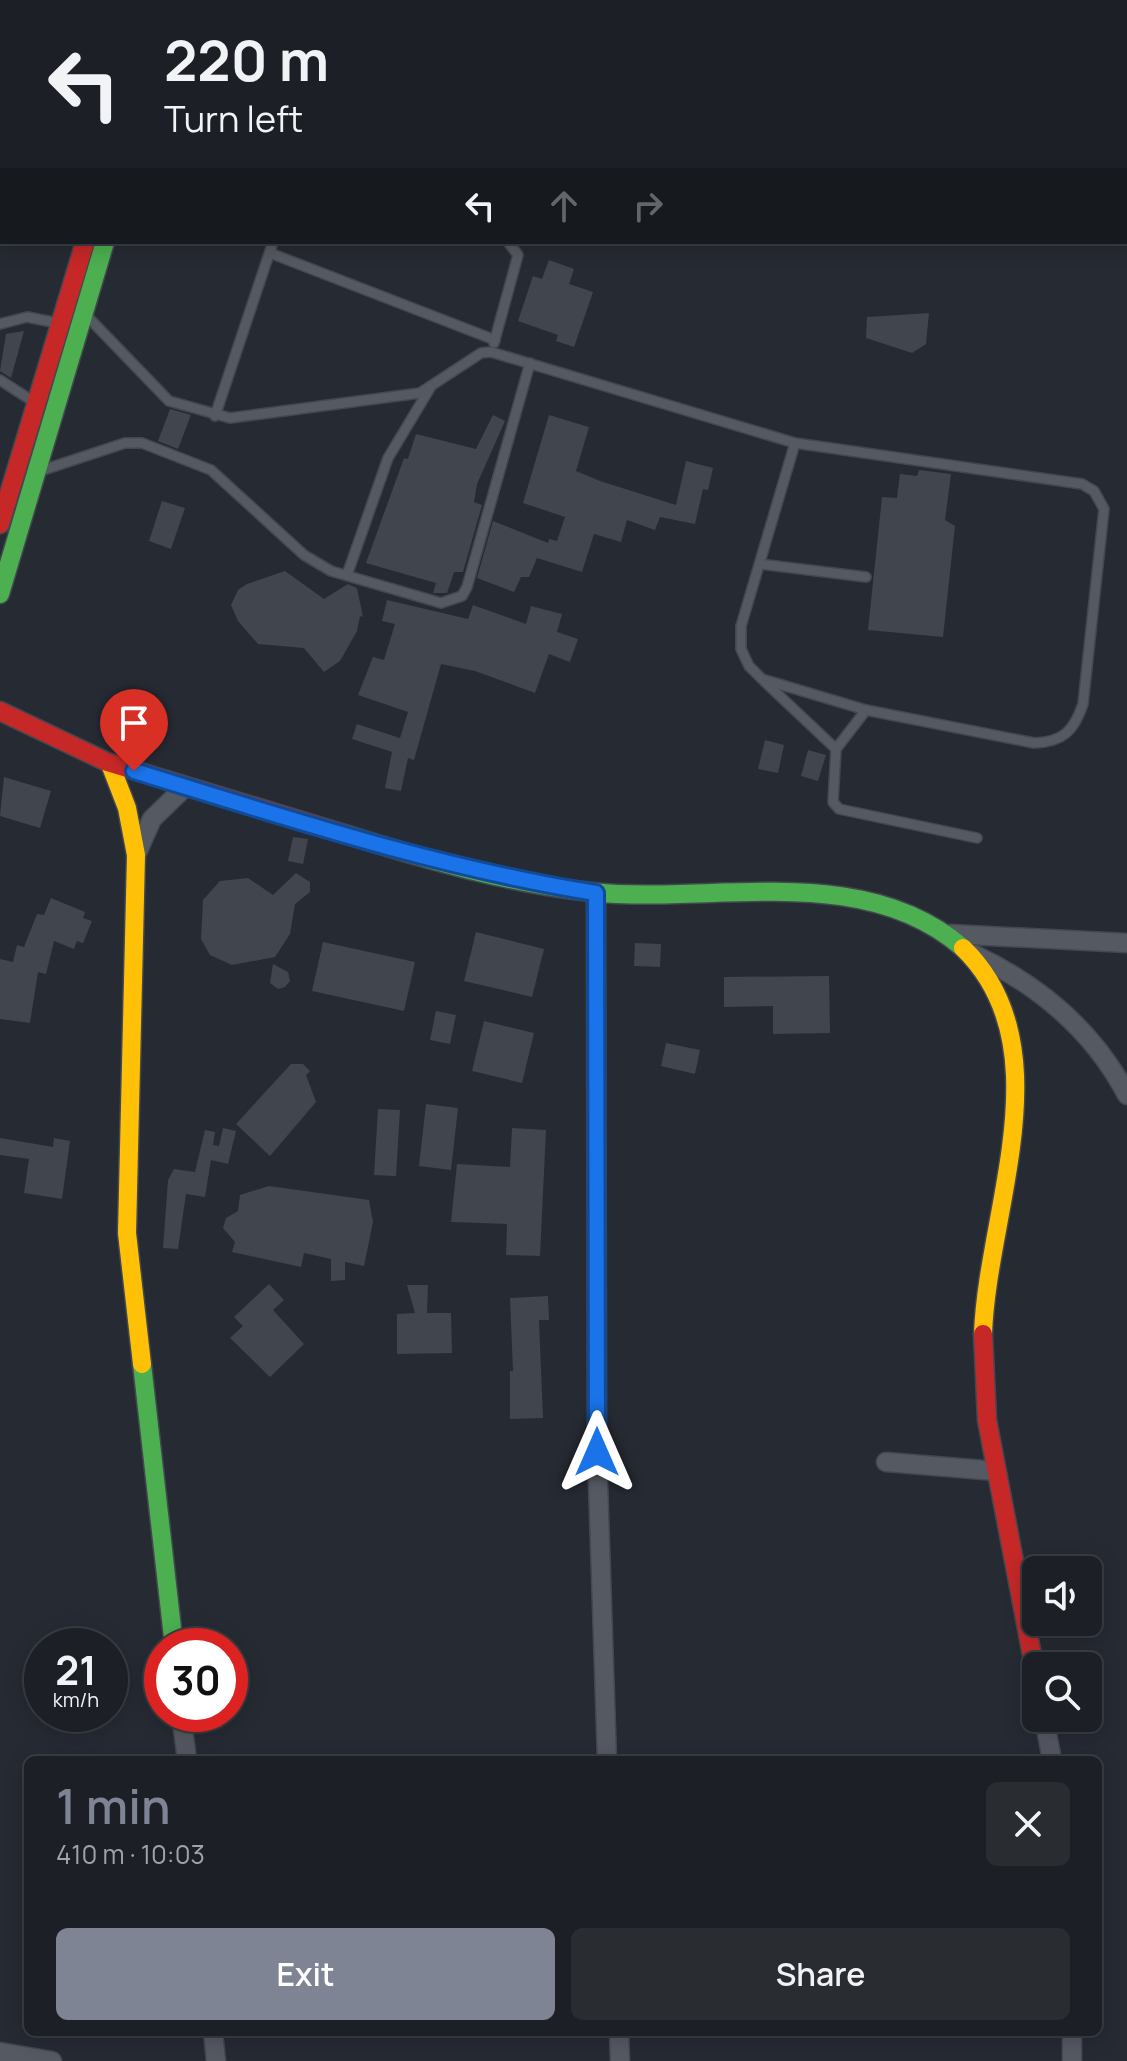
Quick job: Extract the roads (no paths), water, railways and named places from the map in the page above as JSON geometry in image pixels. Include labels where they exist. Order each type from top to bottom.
[{"type":"street","points":[[0,524],[58,323],[84,244]]},
{"type":"street","points":[[0,594],[104,244]]},
{"type":"street","points":[[0,711],[26,727],[110,764],[437,862],[512,880],[596,893],[811,894],[889,908],[950,934],[1127,943]]},
{"type":"street","points":[[110,764],[127,808],[136,855],[127,1233],[172,1628]]},
{"type":"street","points":[[136,855],[152,819],[184,788]]},
{"type":"street","points":[[596,893],[597,1452],[607,1756]]},
{"type":"street","points":[[950,934],[992,983],[1006,1013],[1014,1050],[1015,1099],[986,1297],[983,1362],[986,1417],[1031,1652]]},
{"type":"street","points":[[967,951],[1001,967],[1071,1019],[1096,1046],[1127,1095]]},
{"type":"street","points":[[886,1462],[996,1471]]},
{"type":"street","points":[[183,1732],[186,1756]]},
{"type":"street","points":[[1047,1732],[1051,1756]]},
{"type":"street","points":[[213,2036],[216,2061]]},
{"type":"street","points":[[619,2036],[620,2061]]},
{"type":"street","points":[[1072,2036],[1072,2061]]},
{"type":"street","points":[[0,2052],[52,2061]]},
{"type":"lane","points":[[215,416],[272,244]]},
{"type":"lane","points":[[491,352],[518,255],[510,244]]},
{"type":"lane","points":[[270,253],[495,340]]},
{"type":"lane","points":[[84,312],[169,401],[215,416],[230,418],[430,388]]},
{"type":"lane","points":[[0,324],[27,317],[58,323]]},
{"type":"lane","points":[[347,575],[388,458],[430,388],[481,353],[491,352],[795,443],[1082,484],[1094,491],[1104,509],[1083,704],[1076,723],[1065,737],[1053,742],[1034,743],[866,710],[762,679]]},
{"type":"lane","points":[[18,466],[37,472],[125,443],[142,443],[211,470],[304,555],[347,575],[441,603],[462,596],[530,363]]},
{"type":"lane","points":[[0,380],[36,403]]},
{"type":"lane","points":[[795,443],[741,626],[741,649],[749,666],[836,749]]},
{"type":"lane","points":[[760,564],[866,577]]},
{"type":"lane","points":[[866,710],[836,749],[833,802],[839,809],[977,838]]}]
